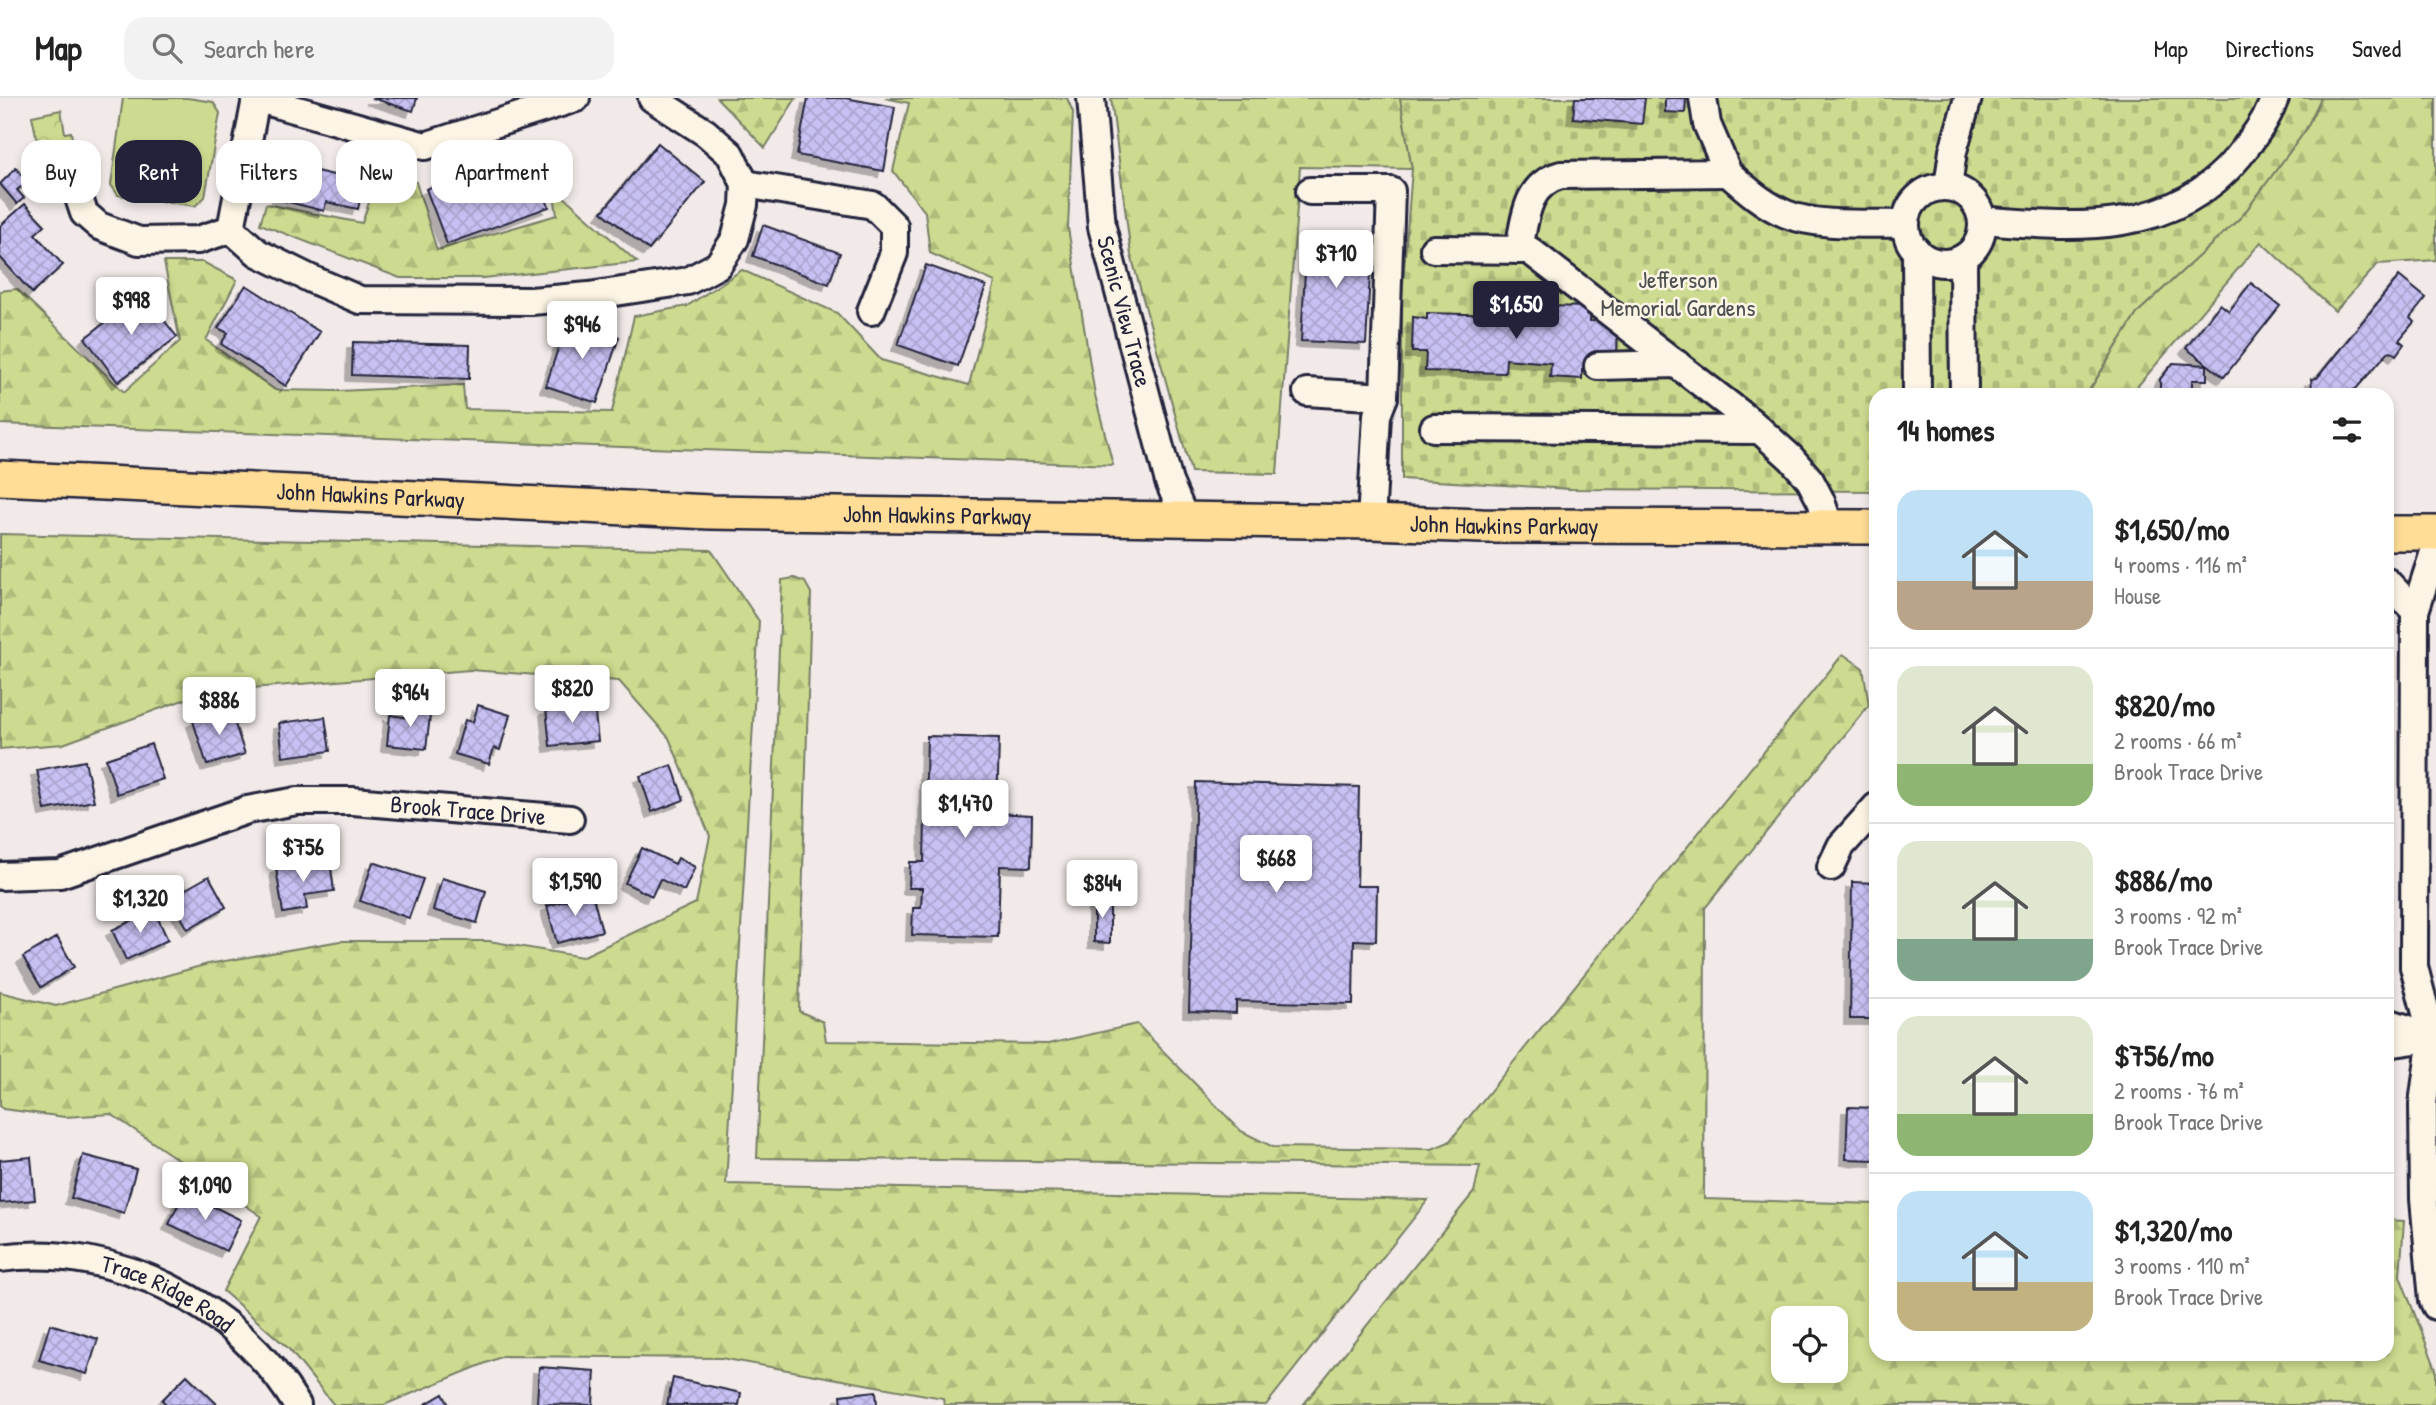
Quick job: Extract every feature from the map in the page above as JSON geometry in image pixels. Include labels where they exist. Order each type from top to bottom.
[{"type":"main road","name":"John Hawkins Parkway","points":[[0,478],[710,512],[1482,526],[1869,527]]},
{"type":"main road","points":[[2394,533],[2436,533]]},
{"type":"street","points":[[231,229],[255,99],[425,146],[576,98]]},
{"type":"street","points":[[231,229],[258,253],[360,300],[531,301],[688,281],[718,265],[735,239],[744,205],[745,184],[730,154],[706,133],[652,98]]},
{"type":"street","name":"Scenic View Trace","points":[[1091,98],[1102,227],[1169,482],[1185,519]]},
{"type":"street","points":[[1703,98],[1707,124],[1728,173],[1756,197],[1789,215],[1811,220],[1906,224]]},
{"type":"street","points":[[1948,187],[1953,150],[1968,98]]},
{"type":"street","points":[[1982,220],[2054,226],[2120,223],[2152,215],[2204,189],[2230,167],[2251,142],[2270,113],[2276,98]]},
{"type":"street","points":[[1518,250],[1531,197],[1538,186],[1549,178],[1560,175],[1728,173]]},
{"type":"street","points":[[745,184],[873,205],[894,226],[894,253],[871,311]]},
{"type":"street","points":[[1948,187],[1970,198],[1978,208],[1982,220],[1977,244],[1963,258],[1946,263],[1934,262],[1916,250],[1908,236],[1906,224],[1915,201],[1924,193],[1935,188],[1948,187]]},
{"type":"street","points":[[1310,191],[1391,191],[1384,397],[1377,415],[1371,522]]},
{"type":"street","points":[[81,203],[84,213],[99,226],[139,241],[198,240],[231,229]]},
{"type":"street","points":[[1434,249],[1529,250],[1677,364],[1791,458],[1810,480],[1829,525]]},
{"type":"street","points":[[1916,250],[1917,388]]},
{"type":"street","points":[[1963,258],[1964,388]]},
{"type":"street","points":[[1598,366],[1677,364]]},
{"type":"street","points":[[1307,392],[1384,397]]},
{"type":"street","points":[[1434,428],[1760,430]]},
{"type":"street","points":[[2436,546],[2415,611],[2414,967],[2435,1034],[2423,1104],[2424,1199],[2433,1300],[2436,1306]]},
{"type":"street","points":[[2394,589],[2415,611]]},
{"type":"street","name":"Brook Trace Drive","points":[[0,876],[60,874],[247,810],[297,801],[353,801],[570,819]]},
{"type":"street","points":[[1830,867],[1841,846],[1869,815]]},
{"type":"street","points":[[2394,1024],[2435,1034]]},
{"type":"street","points":[[2394,1043],[2435,1034]]},
{"type":"street","name":"Trace Ridge Road","points":[[0,1258],[52,1255],[93,1261],[130,1271],[162,1284],[223,1322],[255,1350],[285,1384],[297,1405]]},
{"type":"green space","points":[[123,98],[188,98],[213,102],[220,113],[205,197],[202,200],[202,140],[117,140]]},
{"type":"green space","points":[[717,98],[796,98],[765,148]]},
{"type":"green space","points":[[885,98],[1067,98],[1073,112],[1068,228],[1095,395],[1113,465],[0,424],[0,291],[17,289],[124,392],[180,341],[164,262],[203,262],[237,280],[206,340],[275,390],[339,391],[463,385],[465,409],[612,412],[634,316],[687,306],[742,270],[837,313],[881,360],[969,385],[995,282],[930,253],[925,212],[893,171],[909,103]]},
{"type":"green space","points":[[1111,98],[1400,98],[1412,169],[1300,167],[1277,474],[1191,472],[1131,255]]},
{"type":"green space","name":"Jefferson Memorial Gardens","points":[[1400,98],[2321,98],[2305,131],[2242,216],[2138,312],[2090,388],[1869,388],[1869,491],[1571,489],[1402,479],[1402,295],[1412,169]]},
{"type":"green space","points":[[2321,98],[2436,98],[2436,260],[2378,264],[2335,311],[2261,242],[2136,388],[2091,388],[2138,312],[2242,216],[2305,131]]},
{"type":"green space","points":[[61,110],[65,133],[71,132],[72,138],[37,140],[32,116]]},
{"type":"green space","points":[[115,156],[115,191],[111,185]]},
{"type":"green space","points":[[417,185],[437,250],[557,215],[555,203],[571,203],[637,262],[483,278],[400,278],[260,224],[266,204],[362,223],[369,203],[417,203]]},
{"type":"green space","points":[[174,203],[198,203],[195,206]]},
{"type":"green space","points":[[0,534],[711,550],[759,621],[726,1184],[1428,1200],[1266,1405],[944,1405],[943,1398],[721,1358],[503,1356],[384,1405],[334,1405],[288,1348],[223,1291],[261,1216],[111,1114],[65,1117],[3,1109],[0,1106],[0,992],[56,1006],[208,964],[340,941],[489,941],[582,957],[696,903],[710,836],[669,738],[619,681],[470,670],[205,692],[63,744],[0,749]]},
{"type":"green space","points":[[794,578],[805,582],[811,593],[799,1011],[823,1022],[826,1041],[1048,1044],[1137,1024],[1241,1131],[1273,1147],[1432,1149],[1449,1142],[1843,654],[1863,668],[1869,705],[1705,908],[1704,1199],[1869,1204],[1869,1361],[2394,1361],[2394,1220],[2404,1221],[2400,1276],[2436,1369],[2436,1405],[1303,1405],[1474,1192],[1480,1166],[757,1158],[782,580]]},
{"type":"building","points":[[372,98],[417,98],[413,111]]},
{"type":"building","points":[[808,98],[845,98],[895,107],[884,171],[797,155]]},
{"type":"building","points":[[1575,98],[1645,98],[1642,124],[1573,118]]},
{"type":"building","points":[[1665,98],[1686,98],[1685,113],[1665,112]]},
{"type":"building","points":[[658,143],[705,182],[649,250],[602,212]]},
{"type":"building","points":[[16,168],[21,174],[21,187],[17,190],[21,195],[21,201],[17,204],[0,184]]},
{"type":"building","points":[[322,172],[336,176],[336,203],[359,203],[358,209],[326,202],[324,211],[293,203],[322,203]]},
{"type":"building","points":[[431,187],[431,202],[426,189]]},
{"type":"building","points":[[431,203],[548,203],[549,207],[447,244]]},
{"type":"building","points":[[25,204],[45,225],[35,234],[63,265],[32,293],[0,257],[0,226]]},
{"type":"building","points":[[763,225],[840,253],[829,284],[753,256]]},
{"type":"building","points":[[1307,236],[1372,240],[1366,344],[1301,341]]},
{"type":"building","points":[[926,265],[986,286],[958,366],[898,345]]},
{"type":"building","points":[[2399,276],[2426,298],[2410,318],[2414,322],[2399,340],[2404,344],[2396,355],[2388,352],[2357,388],[2312,388],[2311,379],[2317,378]]},
{"type":"building","points":[[2251,283],[2280,306],[2224,377],[2186,348],[2220,304],[2229,311]]},
{"type":"building","points":[[246,285],[320,332],[286,386],[221,344],[228,333],[218,328]]},
{"type":"building","points":[[143,293],[177,337],[118,382],[85,338]]},
{"type":"building","points":[[1543,306],[1591,307],[1590,321],[1618,322],[1617,357],[1592,369],[1582,369],[1582,379],[1550,377],[1551,363],[1506,359],[1505,373],[1425,371],[1426,352],[1412,352],[1413,317],[1427,319],[1427,313],[1542,316]]},
{"type":"building","points":[[567,320],[619,337],[597,403],[546,386]]},
{"type":"building","points":[[353,342],[470,345],[469,379],[352,375]]},
{"type":"building","points":[[2173,363],[2207,365],[2207,380],[2192,380],[2192,388],[2160,388],[2160,379]]},
{"type":"building","points":[[412,705],[431,708],[426,749],[387,745],[390,715],[411,718]]},
{"type":"building","points":[[478,705],[510,715],[500,750],[494,748],[489,764],[455,754],[465,720],[473,722]]},
{"type":"building","points":[[594,705],[598,741],[550,746],[546,709]]},
{"type":"building","points":[[230,709],[245,754],[207,765],[193,721]]},
{"type":"building","points":[[325,717],[330,751],[283,757],[279,723]]},
{"type":"building","points":[[927,736],[999,738],[997,813],[1032,815],[1031,867],[1000,866],[998,937],[912,935],[913,908],[921,908],[922,888],[909,888],[910,862],[924,862]]},
{"type":"building","points":[[151,744],[163,779],[117,794],[106,759]]},
{"type":"building","points":[[85,761],[94,801],[45,810],[37,770]]},
{"type":"building","points":[[672,765],[684,800],[652,812],[640,776]]},
{"type":"building","points":[[1196,782],[1359,787],[1357,886],[1377,886],[1376,941],[1354,940],[1353,1004],[1236,1001],[1236,1013],[1189,1011]]},
{"type":"building","points":[[642,848],[675,864],[678,858],[695,867],[684,891],[660,879],[652,896],[625,883]]},
{"type":"building","points":[[330,860],[334,891],[305,895],[307,909],[283,913],[276,868]]},
{"type":"building","points":[[373,862],[423,879],[409,918],[360,901]]},
{"type":"building","points":[[209,876],[226,907],[188,929],[170,898]]},
{"type":"building","points":[[442,878],[486,891],[477,923],[433,910]]},
{"type":"building","points":[[1852,882],[1869,883],[1869,1019],[1850,1019]]},
{"type":"building","points":[[592,893],[602,931],[557,943],[547,906]]},
{"type":"building","points":[[1094,898],[1110,898],[1110,943],[1094,942]]},
{"type":"building","points":[[154,910],[168,940],[126,960],[112,930]]},
{"type":"building","points":[[57,937],[74,967],[41,987],[23,957]]},
{"type":"building","points":[[1848,1107],[1869,1108],[1869,1160],[1846,1159]]},
{"type":"building","points":[[83,1155],[136,1169],[124,1213],[71,1198]]},
{"type":"building","points":[[31,1157],[35,1200],[0,1203],[0,1160]]},
{"type":"building","points":[[184,1192],[241,1220],[226,1251],[169,1224]]},
{"type":"building","points":[[50,1324],[98,1339],[87,1374],[39,1360]]},
{"type":"building","points":[[539,1367],[595,1371],[593,1405],[537,1404]]},
{"type":"building","points":[[187,1375],[218,1405],[167,1405],[162,1400]]},
{"type":"building","points":[[673,1378],[741,1393],[739,1405],[667,1405]]},
{"type":"building","points":[[876,1391],[877,1405],[842,1405],[841,1395]]},
{"type":"building","points":[[443,1394],[449,1405],[424,1405]]}]
